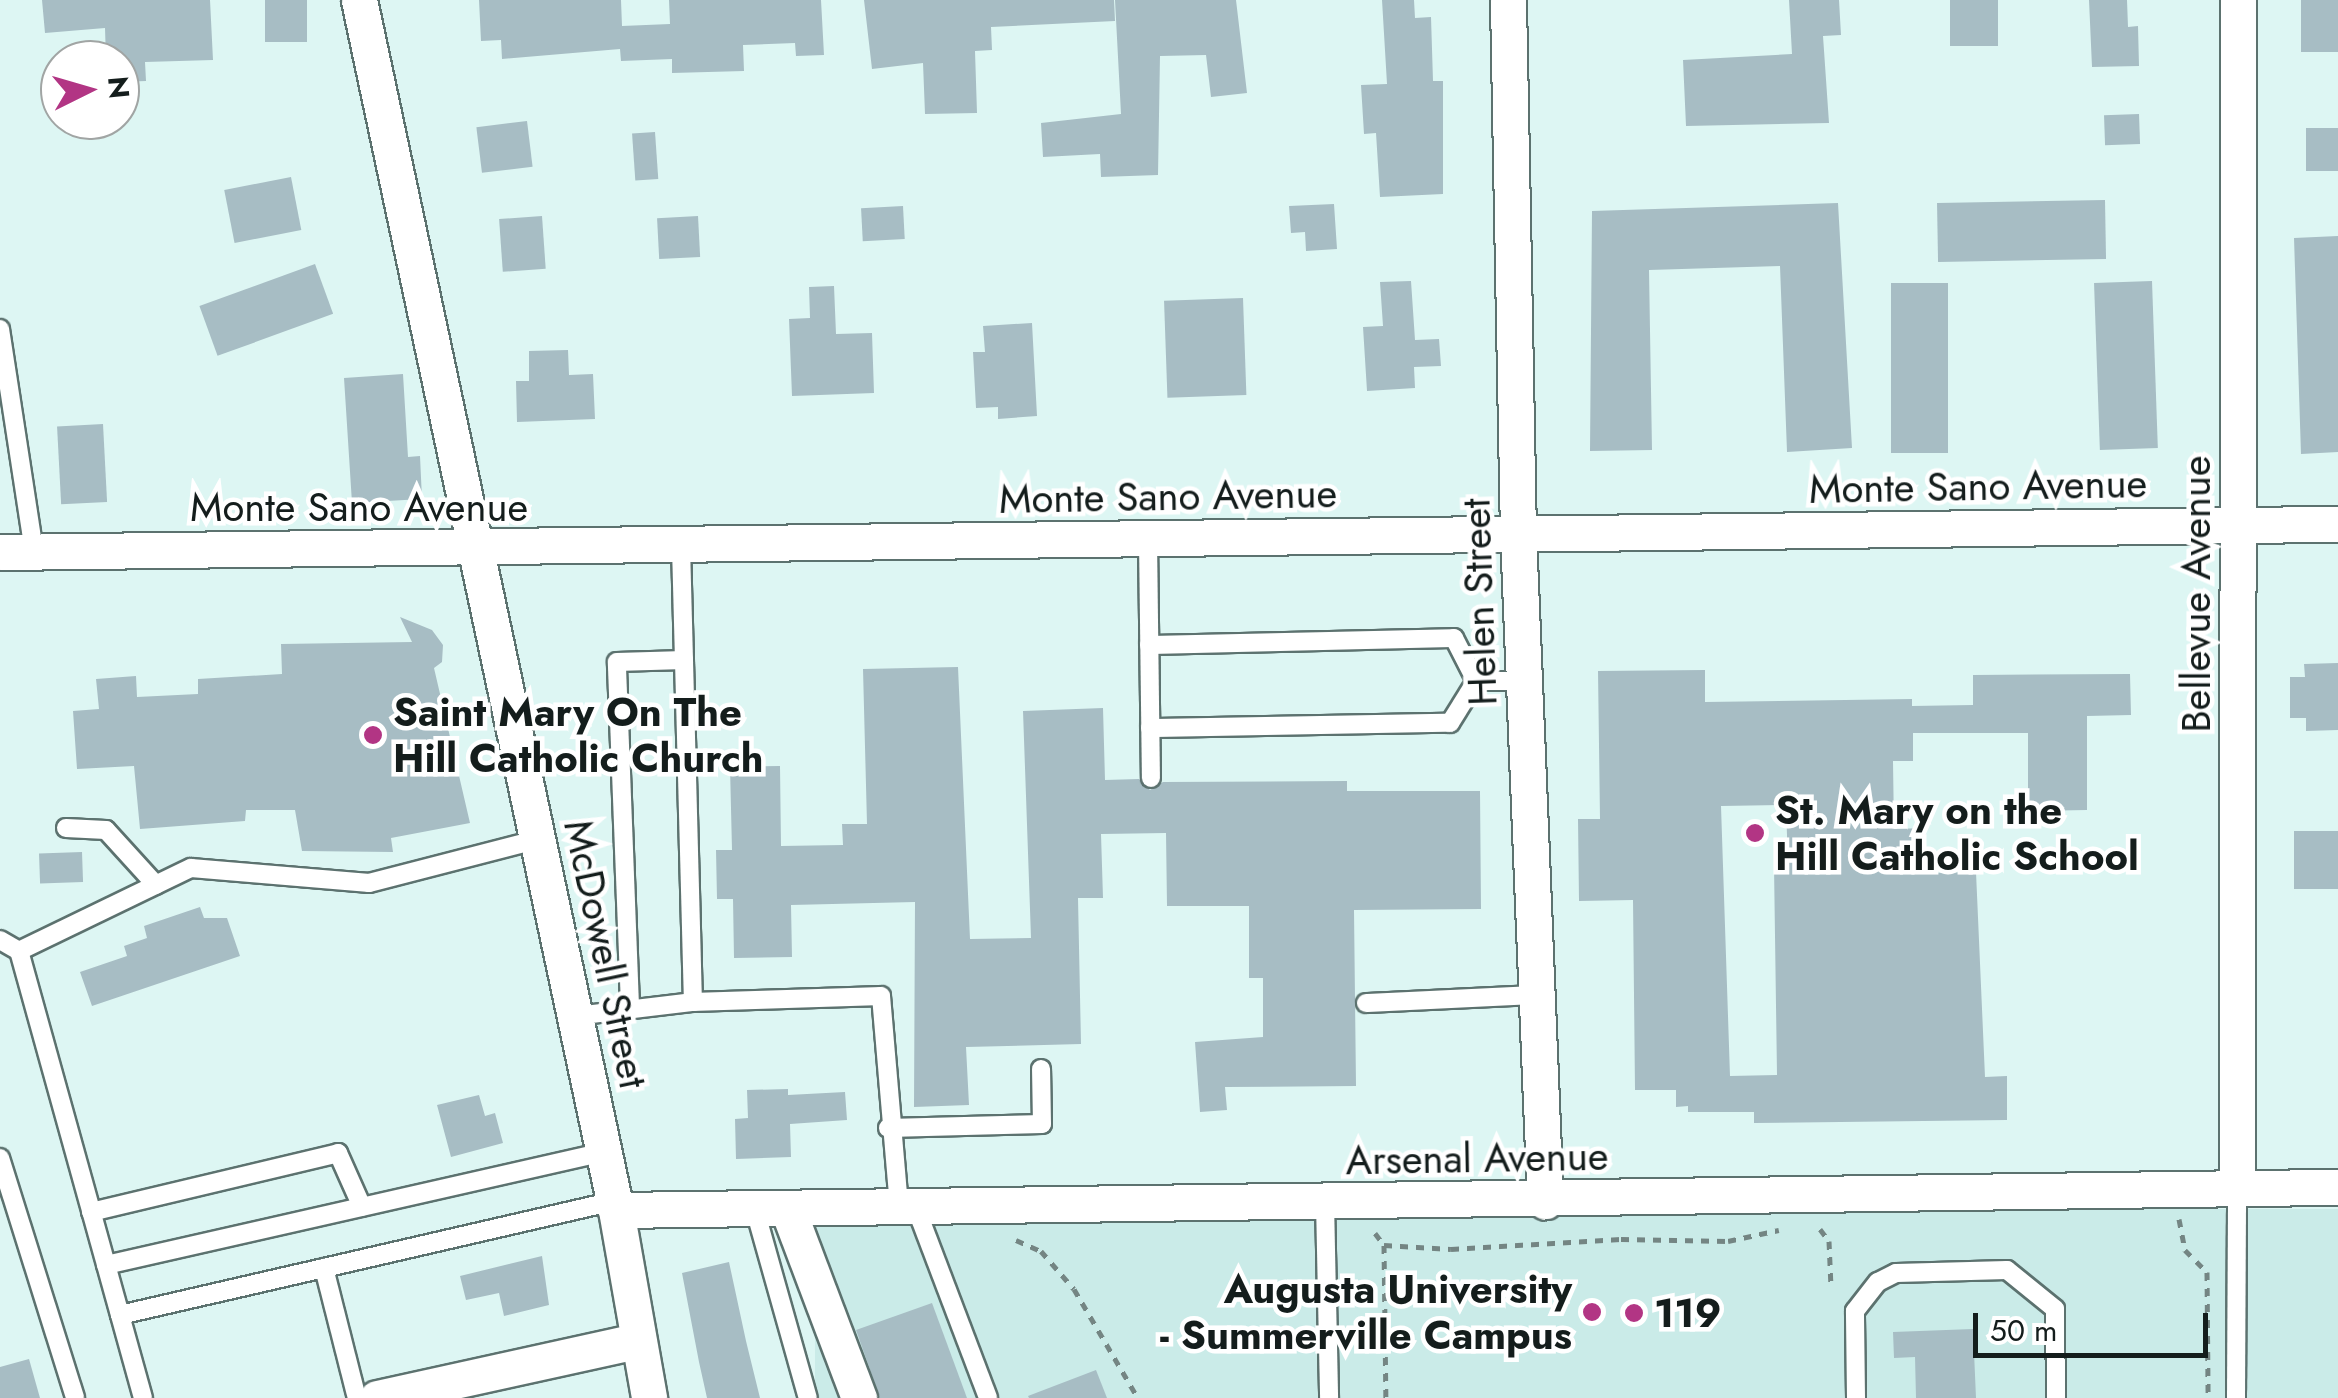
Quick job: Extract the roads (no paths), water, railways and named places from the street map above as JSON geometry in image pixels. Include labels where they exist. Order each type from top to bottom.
[{"type":"street","name":"McDowell Street","points":[[359,0],[576,1016],[649,1398]]},
{"type":"street","name":"Helen Street","points":[[1508,0],[1518,534],[1544,1201]]},
{"type":"street","name":"Bellevue Avenue","points":[[2237,1187],[2238,0]]},
{"type":"street","name":"Monte Sano Avenue","points":[[17,552],[2338,524]]},
{"type":"street","name":"Arsenal Avenue","points":[[615,1206],[772,1210],[2338,1187]]},
{"type":"street","points":[[772,1210],[859,1398]]},
{"type":"street","points":[[377,1398],[637,1341]]},
{"type":"lane","points":[[0,329],[17,552]]},
{"type":"lane","points":[[1148,539],[1151,778]]},
{"type":"lane","points":[[681,546],[693,1002]]},
{"type":"lane","points":[[1149,644],[1454,638],[1476,680]]},
{"type":"lane","points":[[630,1006],[618,662],[684,660]]},
{"type":"lane","points":[[1476,680],[1524,681]]},
{"type":"lane","points":[[1150,728],[1450,723],[1476,680]]},
{"type":"lane","points":[[66,828],[106,830],[156,885]]},
{"type":"lane","points":[[19,951],[190,868],[369,883],[539,838]]},
{"type":"lane","points":[[0,940],[19,951],[143,1398]]},
{"type":"lane","points":[[1366,1003],[1536,995]]},
{"type":"lane","points":[[576,1016],[630,1006],[881,996],[888,1128],[899,1155],[907,1208],[988,1398]]},
{"type":"lane","points":[[888,1128],[1042,1124],[1041,1069]]},
{"type":"lane","points":[[106,1265],[604,1152]]},
{"type":"lane","points":[[91,1212],[338,1154],[362,1207]]},
{"type":"lane","points":[[0,1158],[75,1398]]},
{"type":"lane","points":[[2236,1398],[2237,1187]]},
{"type":"lane","points":[[1325,1202],[1329,1398]]},
{"type":"lane","points":[[120,1315],[615,1206]]},
{"type":"lane","points":[[772,1210],[808,1398]]},
{"type":"lane","points":[[324,1268],[356,1398]]},
{"type":"lane","points":[[1856,1398],[1855,1311],[1878,1282],[1896,1272],[2007,1270],[2055,1309],[2056,1398]]},
{"type":"place","name":"Saint Mary On The Hill Catholic Church","points":[[373,735]]},
{"type":"place","name":"St. Mary on the Hill Catholic School","points":[[1755,833]]},
{"type":"place","name":"Augusta University - Summerville Campus","points":[[1592,1312]]},
{"type":"place","name":"119","points":[[1634,1313]]}]
